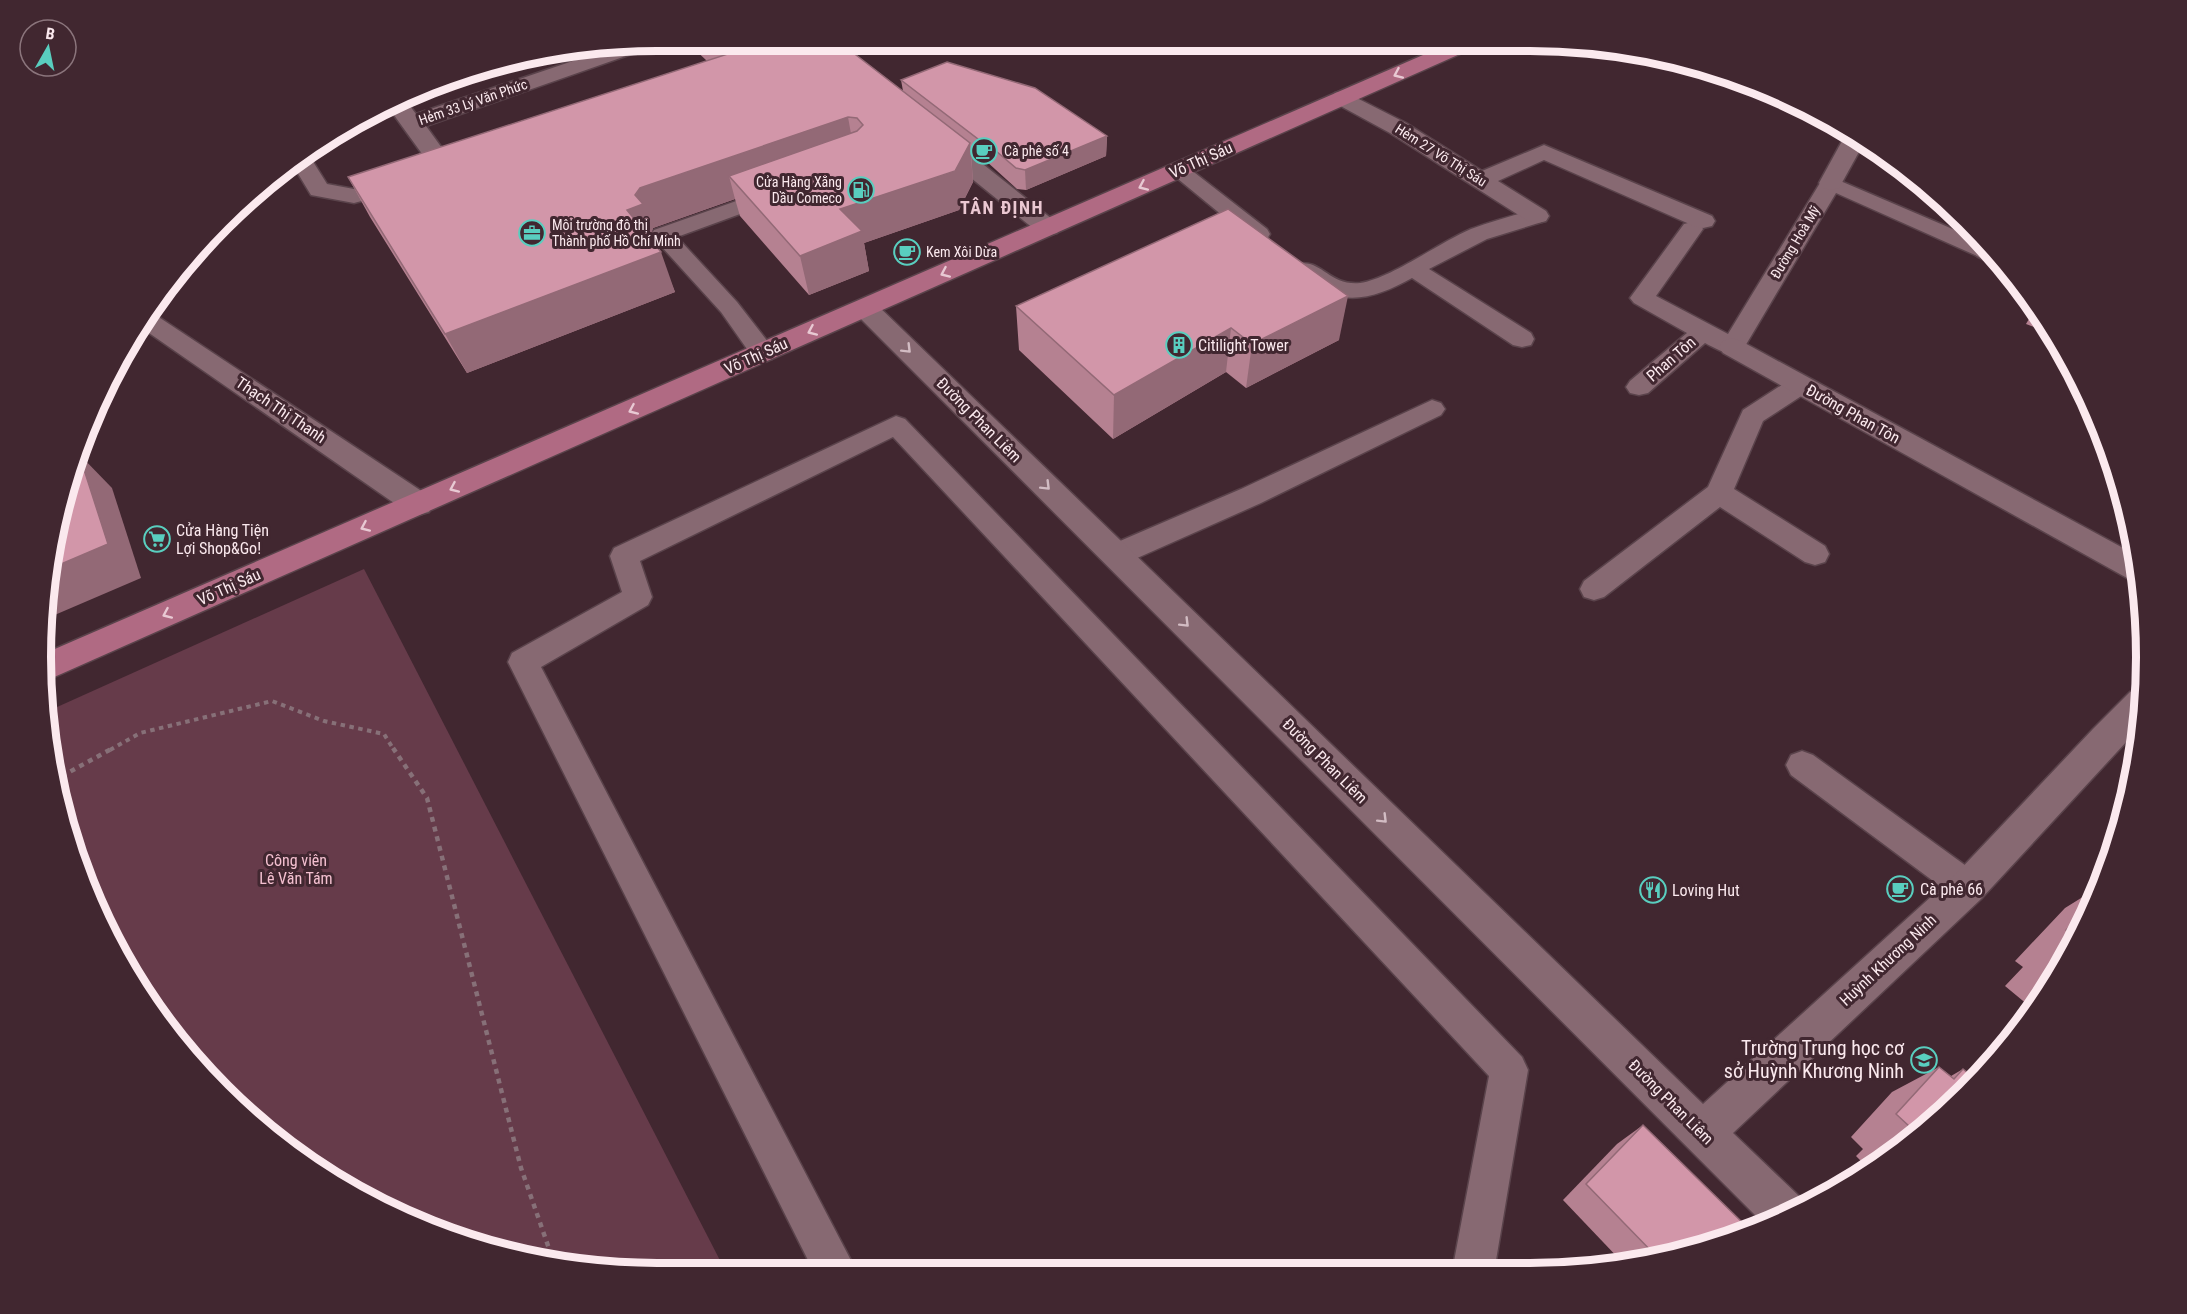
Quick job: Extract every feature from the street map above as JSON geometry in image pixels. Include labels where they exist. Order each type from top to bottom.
[{"type":"main road","name":"Võ Thị Sáu","points":[[51,665],[1450,51]]},
{"type":"street","points":[[836,51],[852,72]]},
{"type":"street","name":"Hẻm 33 Lý Văn Phức","points":[[412,123],[619,52]]},
{"type":"street","name":"Hẻm 27 Võ Thị Sáu","points":[[1343,98],[1398,128],[1537,216]]},
{"type":"street","points":[[304,165],[319,190],[354,196],[429,176],[440,162],[400,108]]},
{"type":"street","points":[[916,123],[1048,228]]},
{"type":"street","name":"Đường Hoà Mỹ","points":[[1831,183],[1852,144]]},
{"type":"street","points":[[1481,180],[1544,152],[1697,225]]},
{"type":"street","name":"Đường Phan Liêm","points":[[865,308],[1780,1209]]},
{"type":"street","name":"Thạch Thị Thanh","points":[[151,323],[418,504]]},
{"type":"street","name":"Đường Phan Tôn","points":[[1732,346],[2129,565]]},
{"type":"street","name":"Huỳnh Khương Ninh","points":[[1702,1133],[1968,886],[2134,710]]},
{"type":"lane","points":[[1179,170],[1284,254],[1334,289],[1363,290],[1393,279],[1479,234],[1537,216]]},
{"type":"lane","points":[[1831,183],[1977,247]]},
{"type":"lane","name":"Đường Hoà Mỹ","points":[[1732,346],[1831,183]]},
{"type":"lane","points":[[763,352],[729,307],[663,235],[791,188]]},
{"type":"lane","name":"Đường Phan Tôn","points":[[1697,225],[1642,298],[1732,346]]},
{"type":"lane","points":[[1413,269],[1522,339]]},
{"type":"lane","name":"Phan Tôn","points":[[1639,387],[1704,331]]},
{"type":"lane","points":[[1594,589],[1719,493],[1752,416],[1800,385]]},
{"type":"lane","points":[[1116,555],[1251,496],[1432,409]]},
{"type":"lane","points":[[831,1263],[523,662],[638,597],[624,556],[896,425],[1509,1070],[1475,1263]]},
{"type":"lane","points":[[1719,493],[1815,554]]},
{"type":"lane","points":[[1802,765],[1968,886]]},
{"type":"path","points":[[63,775],[140,733],[272,701],[324,721],[384,735],[427,798],[521,1168],[551,1253]]},
{"type":"green space","name":"Công viên Lê Văn Tám","points":[[364,569],[721,1263],[617,1262],[578,1258],[500,1242],[462,1231],[389,1201],[354,1182],[320,1161],[257,1113],[201,1057],[176,1026],[153,994],[113,925],[83,852],[72,814],[56,736],[53,709]]},
{"type":"building","points":[[729,51],[851,51],[970,143],[955,171],[840,209],[862,231],[800,256],[729,176],[857,131],[863,125],[857,118],[848,117],[640,188],[635,195],[643,204],[627,210],[661,252],[445,334],[348,177],[731,53]]},
{"type":"building","points":[[947,62],[1035,88],[1107,136],[1025,170],[1016,168],[983,140],[982,142],[901,80]]},
{"type":"building","points":[[1228,209],[1348,296],[1252,344],[1231,328],[1114,395],[1016,306]]},
{"type":"building","points":[[82,464],[108,544],[58,565]]},
{"type":"building","points":[[2077,918],[2070,933],[2066,930]]},
{"type":"building","points":[[1939,1067],[1954,1079],[1963,1069],[1970,1074],[1930,1113],[1903,1135],[1909,1126],[1896,1114]]},
{"type":"building","points":[[1643,1125],[1744,1224],[1687,1242],[1651,1250],[1586,1184]]},
{"type":"place","name":"Cà phê số 4","points":[[984,151]]},
{"type":"place","name":"Cửa Hàng Xăng Dầu Comeco","points":[[861,190]]},
{"type":"place","name":"Môi trường đô thị Thành phố Hồ Chí Minh","points":[[532,233]]},
{"type":"place","name":"Kem Xôi Dừa","points":[[907,252]]},
{"type":"place","name":"Citilight Tower","points":[[1179,345]]},
{"type":"place","name":"Cửa Hàng Tiện Lợi Shop&Go!","points":[[157,539]]},
{"type":"place","name":"Cà phê 66","points":[[1900,889]]},
{"type":"place","name":"Loving Hut","points":[[1653,890]]},
{"type":"place","name":"Trường Trung học cơ sở Huỳnh Khương Ninh","points":[[1924,1060]]},
{"type":"district","name":"TÂN ĐỊNH","points":[[1002,207]]}]
